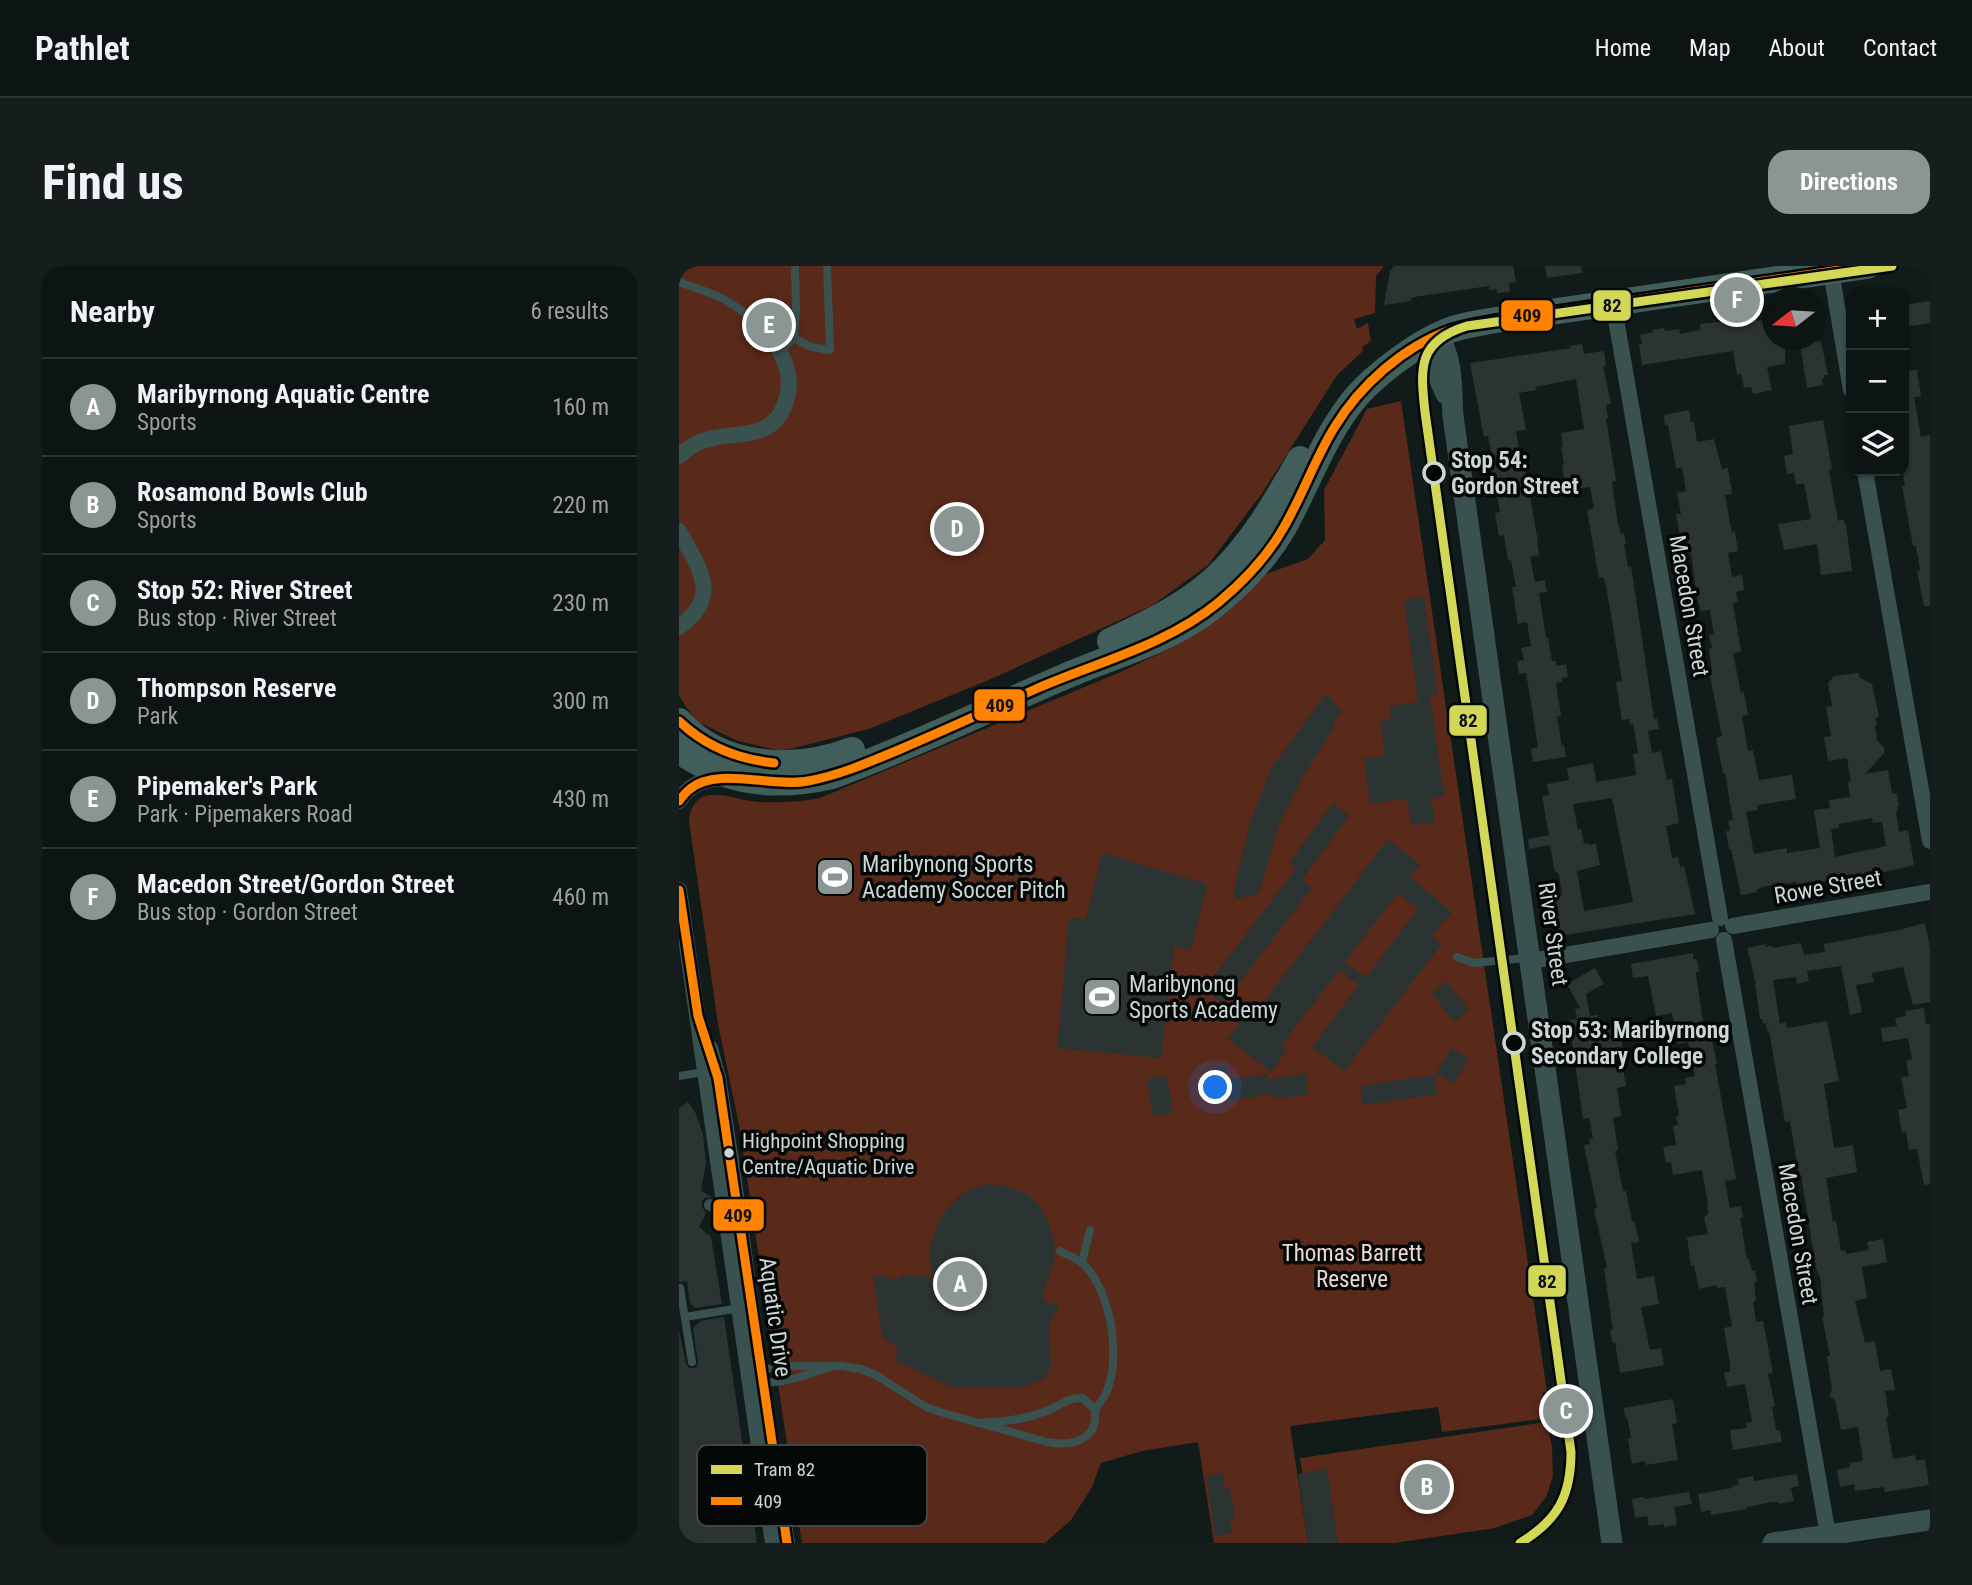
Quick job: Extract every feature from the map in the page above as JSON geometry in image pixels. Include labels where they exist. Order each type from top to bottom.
[{"type":"main road","points":[[679,721],[706,743],[751,760],[785,764],[823,759],[842,754],[989,695],[1148,623],[1180,605],[1212,582],[1232,561],[1254,535],[1335,402],[1357,372],[1391,344],[1496,320],[1867,266]]},
{"type":"main road","points":[[679,751],[708,768],[755,782],[792,784],[832,776],[1074,672],[1164,637],[1209,610],[1263,556],[1282,530],[1319,455],[1356,397],[1427,334]]},
{"type":"main road","points":[[1254,535],[1271,529],[1282,530]]},
{"type":"street","points":[[1831,271],[1846,360]]},
{"type":"street","name":"Macedon Street","points":[[1613,302],[1828,1535]]},
{"type":"street","name":"River Street","points":[[1427,334],[1426,356],[1439,377],[1453,416],[1612,1543]]},
{"type":"street","points":[[679,456],[700,442],[754,432],[776,422],[789,386],[787,365],[780,352]]},
{"type":"street","points":[[1866,476],[1930,841]]},
{"type":"street","points":[[679,531],[702,575],[705,590],[696,611],[679,627]]},
{"type":"street","points":[[679,612],[690,602],[696,588],[698,573],[694,559]]},
{"type":"street","points":[[679,801],[684,793],[701,781],[733,777]]},
{"type":"street","name":"Aquatic Drive","points":[[679,890],[681,919],[698,1016],[717,1208],[757,1377],[769,1445]]},
{"type":"street","name":"Rowe Street","points":[[1531,959],[1930,892]]},
{"type":"street","name":"Aquatic Drive","points":[[698,1016],[717,1079],[764,1445]]},
{"type":"street","points":[[1789,1542],[1930,1520]]},
{"type":"lane","points":[[679,282],[726,300],[742,311],[764,330],[780,352],[794,338],[795,266]]},
{"type":"lane","points":[[794,338],[811,347],[830,350],[827,266]]},
{"type":"lane","points":[[1457,957],[1474,963],[1531,959]]},
{"type":"lane","points":[[679,1076],[704,1072]]},
{"type":"lane","points":[[1082,1262],[1090,1230]]},
{"type":"lane","points":[[757,1377],[783,1366],[861,1369],[891,1383],[926,1406],[978,1423],[1047,1442],[1065,1444],[1082,1439],[1096,1419],[1095,1409],[1107,1391],[1114,1360],[1111,1328],[1097,1280],[1082,1262],[1060,1251]]},
{"type":"lane","points":[[680,1288],[692,1362]]},
{"type":"lane","points":[[685,1317],[740,1308]]},
{"type":"lane","points":[[757,1377],[781,1381],[830,1367]]},
{"type":"lane","points":[[978,1423],[1038,1414],[1075,1398],[1083,1398],[1095,1409]]},
{"type":"green space","points":[[679,266],[1384,266],[1376,276],[1375,313],[1354,319],[1357,329],[1368,323],[1371,341],[1362,347],[1363,351],[1337,375],[1263,492],[1208,565],[1153,605],[991,679],[869,729],[782,751],[738,741],[696,721],[679,696]]},
{"type":"green space","name":"Maribynong Sports Academy","points":[[1401,401],[1547,1392],[1542,1393],[1550,1418],[1442,1432],[1438,1407],[1290,1426],[1308,1543],[1214,1543],[1198,1442],[1142,1451],[1101,1463],[1092,1487],[1071,1520],[1045,1543],[802,1543],[799,1526],[927,1526],[927,1445],[787,1445],[739,1125],[718,1024],[689,821],[691,811],[698,800],[714,795],[767,802],[820,798],[1123,671],[1195,635],[1266,574],[1308,559],[1325,540],[1324,490],[1367,409]]},
{"type":"green space","points":[[1547,1422],[1552,1447],[1553,1476],[1546,1497],[1532,1515],[1495,1528],[1395,1543],[1313,1543],[1300,1458]]},
{"type":"building","points":[[1394,266],[1513,266],[1516,282],[1509,283],[1510,292],[1497,293],[1497,289],[1489,290],[1489,286],[1414,297],[1411,301],[1384,305],[1390,271]]},
{"type":"building","points":[[1545,266],[1581,266],[1582,273],[1547,278]]},
{"type":"building","points":[[1930,301],[1930,323],[1909,326],[1909,304]]},
{"type":"building","points":[[1750,314],[1751,318],[1762,320],[1762,350],[1785,350],[1785,364],[1767,367],[1772,390],[1753,394],[1751,387],[1744,388],[1741,374],[1737,375],[1733,351],[1642,365],[1640,335],[1664,328],[1665,331],[1679,329],[1680,334],[1701,330],[1700,324],[1734,320],[1733,317]]},
{"type":"building","points":[[1582,344],[1584,354],[1604,351],[1606,365],[1603,366],[1611,404],[1606,405],[1606,418],[1616,481],[1612,482],[1618,524],[1621,534],[1624,533],[1628,567],[1631,566],[1654,719],[1657,718],[1659,729],[1648,731],[1652,753],[1661,751],[1667,780],[1672,779],[1679,823],[1666,826],[1672,858],[1678,857],[1680,867],[1684,866],[1695,914],[1559,936],[1552,897],[1562,895],[1550,845],[1529,849],[1528,839],[1549,835],[1542,796],[1549,795],[1547,784],[1569,780],[1567,768],[1593,763],[1596,782],[1636,775],[1633,754],[1638,753],[1633,723],[1630,724],[1629,719],[1622,720],[1616,682],[1622,681],[1605,581],[1603,577],[1599,578],[1587,510],[1594,508],[1590,487],[1566,490],[1561,433],[1584,429],[1576,379],[1519,393],[1526,430],[1516,431],[1523,472],[1526,472],[1539,555],[1530,557],[1535,582],[1545,580],[1547,592],[1539,593],[1552,661],[1556,661],[1557,666],[1566,664],[1568,677],[1556,683],[1561,716],[1557,717],[1566,757],[1533,762],[1531,749],[1538,747],[1529,690],[1526,673],[1519,674],[1517,661],[1524,660],[1521,648],[1531,646],[1527,622],[1518,624],[1511,560],[1508,560],[1504,535],[1499,536],[1495,513],[1500,512],[1491,462],[1493,461],[1488,436],[1484,437],[1470,363],[1571,348],[1570,346]],"holes":[[[1612,798],[1633,902],[1584,911],[1577,871],[1600,865],[1596,844],[1584,844],[1573,804]]]},
{"type":"building","points":[[1801,350],[1823,350],[1828,375],[1824,375],[1822,379],[1823,385],[1807,388]]},
{"type":"building","points":[[1909,370],[1917,370],[1921,396],[1914,397],[1921,437],[1930,435],[1930,606],[1924,606],[1917,571],[1920,570],[1916,546],[1913,546],[1902,486],[1905,486],[1903,476],[1909,476]]},
{"type":"building","points":[[1689,410],[1697,442],[1714,439],[1722,469],[1728,468],[1732,494],[1725,495],[1738,551],[1728,553],[1732,577],[1742,575],[1744,590],[1736,592],[1738,602],[1733,603],[1741,652],[1733,653],[1748,715],[1742,716],[1748,751],[1753,750],[1759,780],[1792,775],[1796,799],[1757,805],[1758,810],[1746,812],[1754,854],[1787,848],[1787,853],[1820,848],[1814,810],[1830,808],[1829,800],[1850,797],[1848,782],[1851,782],[1847,758],[1828,761],[1824,737],[1831,736],[1826,707],[1832,706],[1828,683],[1834,676],[1859,673],[1859,677],[1872,684],[1879,717],[1875,718],[1877,741],[1884,747],[1884,753],[1865,774],[1888,770],[1892,793],[1897,794],[1899,832],[1908,830],[1914,865],[1830,881],[1761,887],[1757,892],[1741,895],[1726,831],[1730,831],[1728,821],[1733,820],[1716,738],[1722,736],[1709,671],[1712,670],[1709,649],[1712,648],[1709,635],[1714,635],[1710,610],[1701,611],[1691,553],[1688,554],[1686,536],[1680,537],[1676,514],[1681,514],[1677,493],[1686,491],[1682,467],[1676,468],[1664,415]],"holes":[[[1872,818],[1873,823],[1882,822],[1886,846],[1835,857],[1831,829],[1839,828],[1839,824]]]},
{"type":"building","points":[[1823,420],[1838,521],[1843,519],[1846,525],[1852,571],[1821,575],[1817,544],[1784,550],[1778,524],[1811,519],[1804,483],[1796,485],[1794,473],[1787,474],[1784,456],[1793,454],[1789,426]]},
{"type":"building","points":[[1424,597],[1438,694],[1430,695],[1444,796],[1431,798],[1435,822],[1411,825],[1407,799],[1370,804],[1364,758],[1385,756],[1380,721],[1391,720],[1390,706],[1418,702],[1404,600]]},
{"type":"building","points":[[1324,696],[1331,697],[1335,705],[1342,710],[1332,724],[1335,726],[1303,776],[1279,824],[1259,893],[1238,899],[1233,893],[1251,820],[1271,769]]},
{"type":"building","points":[[1333,803],[1349,816],[1302,880],[1312,888],[1223,1004],[1204,989],[1296,869],[1289,863]]},
{"type":"building","points":[[1388,839],[1420,864],[1410,877],[1452,912],[1432,936],[1442,944],[1344,1071],[1312,1047],[1359,985],[1339,970],[1281,1046],[1287,1050],[1271,1072],[1228,1039],[1244,1017],[1249,1021]],"holes":[[[1398,893],[1418,909],[1366,977],[1345,962]]]},
{"type":"building","points":[[1102,853],[1207,884],[1191,950],[1174,946],[1161,1058],[1057,1048],[1069,918],[1086,919]]},
{"type":"building","points":[[1925,923],[1930,948],[1930,1002],[1913,1005],[1903,967],[1872,973],[1874,982],[1856,985],[1862,1012],[1850,1015],[1841,966],[1807,971],[1809,981],[1797,984],[1796,977],[1773,980],[1780,1024],[1786,1022],[1787,1028],[1827,1021],[1839,1081],[1824,1084],[1834,1148],[1853,1145],[1857,1172],[1826,1178],[1833,1222],[1836,1221],[1841,1251],[1845,1250],[1846,1254],[1869,1250],[1867,1242],[1883,1239],[1887,1262],[1862,1267],[1867,1298],[1855,1301],[1865,1343],[1875,1341],[1880,1371],[1891,1369],[1895,1390],[1885,1391],[1893,1459],[1915,1455],[1916,1461],[1925,1459],[1929,1485],[1885,1492],[1884,1487],[1855,1491],[1854,1484],[1840,1487],[1837,1470],[1850,1467],[1850,1463],[1863,1461],[1858,1427],[1841,1430],[1835,1400],[1829,1396],[1832,1390],[1827,1356],[1830,1356],[1822,1317],[1820,1275],[1816,1268],[1790,1121],[1785,1122],[1769,1031],[1766,1023],[1763,1024],[1760,1019],[1756,984],[1747,948],[1766,944],[1766,947],[1773,948],[1801,943],[1804,955],[1825,952],[1824,944]]},
{"type":"building","points":[[1693,953],[1699,971],[1696,975],[1704,1028],[1709,1027],[1717,1063],[1715,1064],[1736,1179],[1725,1181],[1730,1208],[1741,1206],[1743,1217],[1740,1218],[1747,1259],[1752,1271],[1755,1271],[1757,1282],[1754,1282],[1756,1301],[1753,1302],[1756,1322],[1763,1321],[1773,1373],[1768,1374],[1775,1406],[1772,1407],[1776,1430],[1780,1430],[1782,1442],[1733,1450],[1730,1430],[1747,1428],[1746,1423],[1752,1422],[1745,1384],[1727,1387],[1724,1372],[1730,1372],[1730,1364],[1724,1328],[1732,1326],[1725,1287],[1717,1288],[1717,1285],[1699,1289],[1694,1265],[1691,1266],[1687,1237],[1708,1234],[1704,1218],[1708,1213],[1708,1205],[1702,1170],[1673,1175],[1671,1162],[1666,1163],[1663,1147],[1676,1145],[1673,1126],[1678,1125],[1676,1116],[1679,1116],[1674,1086],[1686,1084],[1685,1078],[1695,1076],[1688,1042],[1678,1044],[1672,1013],[1656,1016],[1648,976],[1633,978],[1631,964]]},
{"type":"building","points":[[1595,968],[1604,984],[1586,994],[1590,1016],[1598,1015],[1600,1029],[1619,1026],[1626,1086],[1617,1088],[1621,1116],[1613,1118],[1618,1150],[1615,1151],[1623,1191],[1626,1191],[1639,1242],[1631,1243],[1637,1279],[1654,1276],[1659,1304],[1641,1307],[1650,1350],[1661,1348],[1664,1365],[1620,1373],[1615,1342],[1612,1342],[1610,1330],[1613,1330],[1604,1269],[1607,1268],[1584,1145],[1590,1144],[1589,1139],[1593,1138],[1589,1118],[1583,1119],[1569,1020],[1577,1019],[1575,1009],[1580,1008],[1567,984]]},
{"type":"building","points":[[1447,981],[1469,1010],[1454,1022],[1432,993]]},
{"type":"building","points":[[1924,1008],[1926,1024],[1930,1024],[1930,1184],[1924,1185],[1917,1149],[1909,1150],[1906,1132],[1902,1133],[1898,1110],[1907,1108],[1901,1077],[1909,1076],[1906,1061],[1912,1059],[1908,1038],[1883,1042],[1881,1028],[1897,1026],[1895,1018],[1906,1016],[1905,1011]]},
{"type":"building","points":[[1452,1048],[1469,1059],[1453,1084],[1436,1073]]},
{"type":"building","points":[[1226,1067],[1227,1080],[1269,1074],[1264,1080],[1306,1074],[1309,1094],[1274,1099],[1273,1094],[1209,1103],[1205,1070]]},
{"type":"building","points":[[1435,1075],[1437,1094],[1363,1105],[1360,1086]]},
{"type":"building","points":[[1167,1076],[1173,1113],[1153,1116],[1147,1079]]},
{"type":"building","points":[[688,1102],[703,1134],[706,1163],[701,1191],[713,1197],[702,1201],[706,1213],[699,1227],[711,1237],[722,1304],[696,1308],[690,1304],[687,1281],[679,1282],[679,1108]]},
{"type":"building","points":[[988,1184],[1007,1186],[1028,1195],[1039,1205],[1048,1221],[1054,1239],[1055,1255],[1044,1289],[1044,1301],[1059,1306],[1049,1326],[1051,1368],[1044,1379],[1022,1387],[954,1388],[895,1360],[898,1349],[882,1336],[873,1274],[897,1280],[899,1275],[933,1277],[930,1246],[939,1221],[961,1194]]},
{"type":"building","points":[[724,1317],[743,1445],[697,1445],[697,1526],[755,1526],[757,1543],[679,1543],[679,1330],[686,1364],[689,1368],[697,1367],[693,1328],[700,1321]]},
{"type":"building","points":[[1673,1399],[1677,1423],[1672,1424],[1678,1460],[1646,1465],[1645,1461],[1632,1464],[1628,1439],[1631,1438],[1624,1408]]},
{"type":"building","points":[[1327,1469],[1338,1543],[1308,1543],[1298,1474]]},
{"type":"building","points":[[1223,1473],[1225,1489],[1230,1488],[1235,1520],[1230,1520],[1232,1533],[1215,1536],[1206,1476]]},
{"type":"building","points":[[1797,1474],[1799,1486],[1791,1488],[1794,1501],[1778,1504],[1771,1502],[1711,1515],[1710,1510],[1701,1512],[1698,1494],[1732,1488],[1739,1485],[1737,1479],[1753,1476],[1754,1481]]},
{"type":"building","points":[[1689,1492],[1692,1504],[1674,1507],[1677,1525],[1649,1526],[1647,1516],[1635,1518],[1632,1499]]},
{"type":"tram line","name":"82","points":[[1520,1543],[1544,1525],[1560,1505],[1568,1482],[1571,1452],[1425,412],[1423,369],[1426,358],[1439,339],[1467,326],[1892,266]]},
{"type":"transit line","name":"409","points":[[679,801],[701,782],[715,779],[808,781],[868,763],[1038,688],[1155,641],[1199,617],[1237,586],[1271,548],[1291,515],[1327,440],[1356,397],[1399,357],[1433,337],[1456,328],[1496,320],[1867,266]]},
{"type":"transit line","name":"409","points":[[679,721],[711,745],[735,755],[774,763]]},
{"type":"transit line","name":"409","points":[[679,890],[698,1016],[718,1078],[772,1445]]},
{"type":"transit line","name":"409","points":[[784,1526],[787,1543]]},
{"type":"place","name":"Macedon Street/Gordon Street","points":[[1737,300]]},
{"type":"place","name":"Pipemaker's Park","points":[[769,325]]},
{"type":"place","name":"Stop 54: Gordon Street","points":[[1434,473]]},
{"type":"place","name":"Thompson Reserve","points":[[957,529]]},
{"type":"place","name":"Maribynong Sports Academy Soccer Pitch","points":[[835,877]]},
{"type":"place","name":"Maribynong Sports Academy","points":[[1102,997]]},
{"type":"place","name":"Stop 53: Maribyrnong Secondary College","points":[[1514,1043]]},
{"type":"place","name":"Highpoint Shopping Centre/Aquatic Drive","points":[[729,1153]]},
{"type":"place","name":"Maribyrnong Aquatic Centre","points":[[960,1284]]},
{"type":"place","name":"Stop 52: River Street","points":[[1566,1411]]},
{"type":"place","name":"Rosamond Bowls Club","points":[[1427,1487]]},
{"type":"park label","name":"Thomas Barrett Reserve","points":[[1352,1266]]}]
